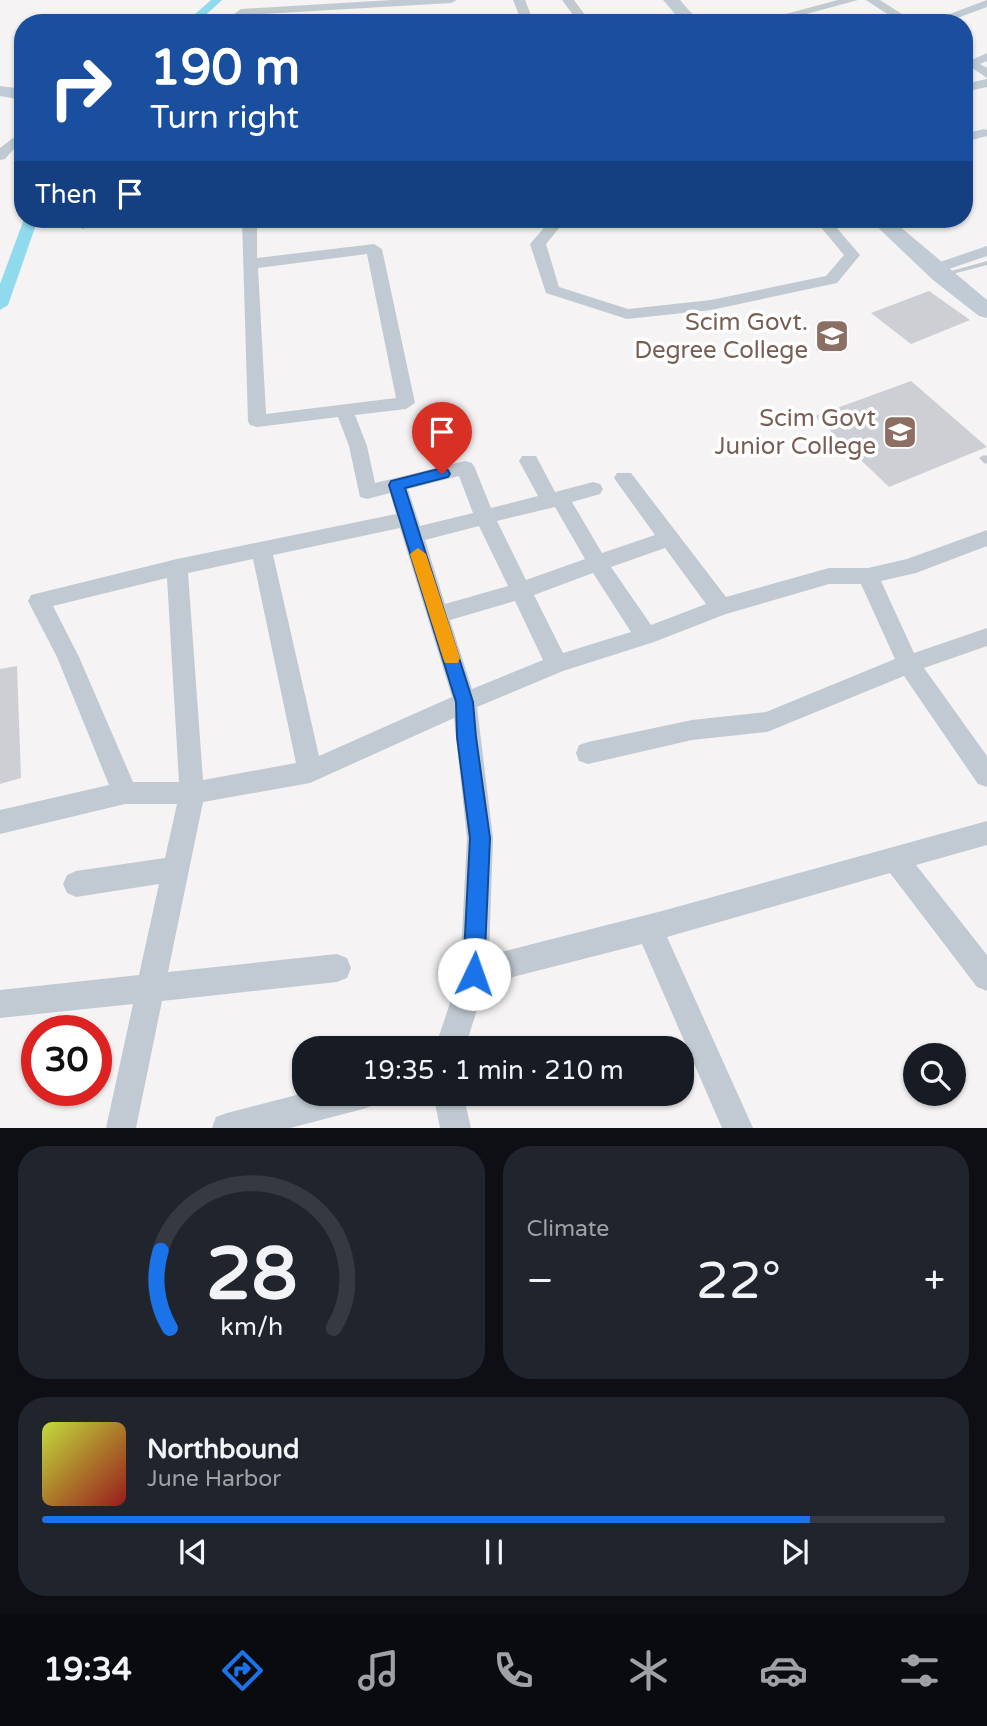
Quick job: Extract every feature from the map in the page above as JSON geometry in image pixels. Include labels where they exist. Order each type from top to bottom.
[{"type":"street","points":[[239,14],[390,8],[423,1],[451,0]]},
{"type":"street","points":[[660,0],[673,14]]},
{"type":"street","points":[[671,0],[684,14]]},
{"type":"street","points":[[795,14],[852,0]]},
{"type":"street","points":[[872,0],[896,14]]},
{"type":"street","points":[[957,14],[987,3]]},
{"type":"street","points":[[0,156],[13,142]]},
{"type":"street","points":[[249,228],[249,264],[257,421],[406,403],[374,249],[249,264]]},
{"type":"street","points":[[552,228],[538,244],[552,290],[627,314],[711,305],[831,280],[852,255],[829,228]]},
{"type":"street","points":[[891,228],[987,298]]},
{"type":"street","points":[[903,228],[987,311]]},
{"type":"street","points":[[947,271],[987,251]]},
{"type":"street","points":[[345,412],[358,446],[367,492],[465,468],[485,518],[557,664]]},
{"type":"street","points":[[530,461],[646,636]]},
{"type":"street","points":[[624,478],[721,607]]},
{"type":"street","points":[[397,485],[465,702],[480,838],[474,974],[454,1036]]},
{"type":"street","points":[[125,793],[68,657],[38,601],[177,567],[262,551],[485,518],[593,489]]},
{"type":"street","points":[[439,615],[522,590],[669,538]]},
{"type":"street","points":[[0,821],[125,793],[191,793],[310,772],[557,664],[646,636],[721,607],[829,576],[867,576],[909,567],[987,538]]},
{"type":"street","points":[[262,551],[310,772]]},
{"type":"street","points":[[121,1128],[191,793],[177,567]]},
{"type":"street","points":[[867,576],[908,664],[987,776]]},
{"type":"street","points":[[588,753],[692,730],[766,722],[908,664],[987,637]]},
{"type":"street","points":[[474,974],[987,833]]},
{"type":"street","points":[[894,858],[987,977]]},
{"type":"street","points":[[76,884],[176,869]]},
{"type":"street","points":[[649,928],[738,1128]]},
{"type":"street","points":[[0,1004],[337,968]]},
{"type":"street","points":[[227,1128],[315,1106]]},
{"type":"street","points":[[451,1106],[456,1128]]},
{"type":"lane","points":[[947,271],[987,263]]},
{"type":"building","points":[[929,291],[970,320],[911,344],[871,313]]},
{"type":"building","name":"Scim Govt Junior College","points":[[911,381],[987,447],[889,487],[815,416]]},
{"type":"building","points":[[17,666],[21,778],[0,784],[0,669]]},
{"type":"waterway","points":[[201,14],[217,0]]},
{"type":"waterway","points":[[0,305],[28,228]]},
{"type":"slow traffic","points":[[418,554],[452,658]]},
{"type":"place","name":"Scim Govt. Degree College","points":[[832,336]]},
{"type":"place","name":"Scim Govt Junior College","points":[[900,432]]},
{"type":"route","points":[[442,474],[397,485],[465,702],[480,838],[474,974]]}]
